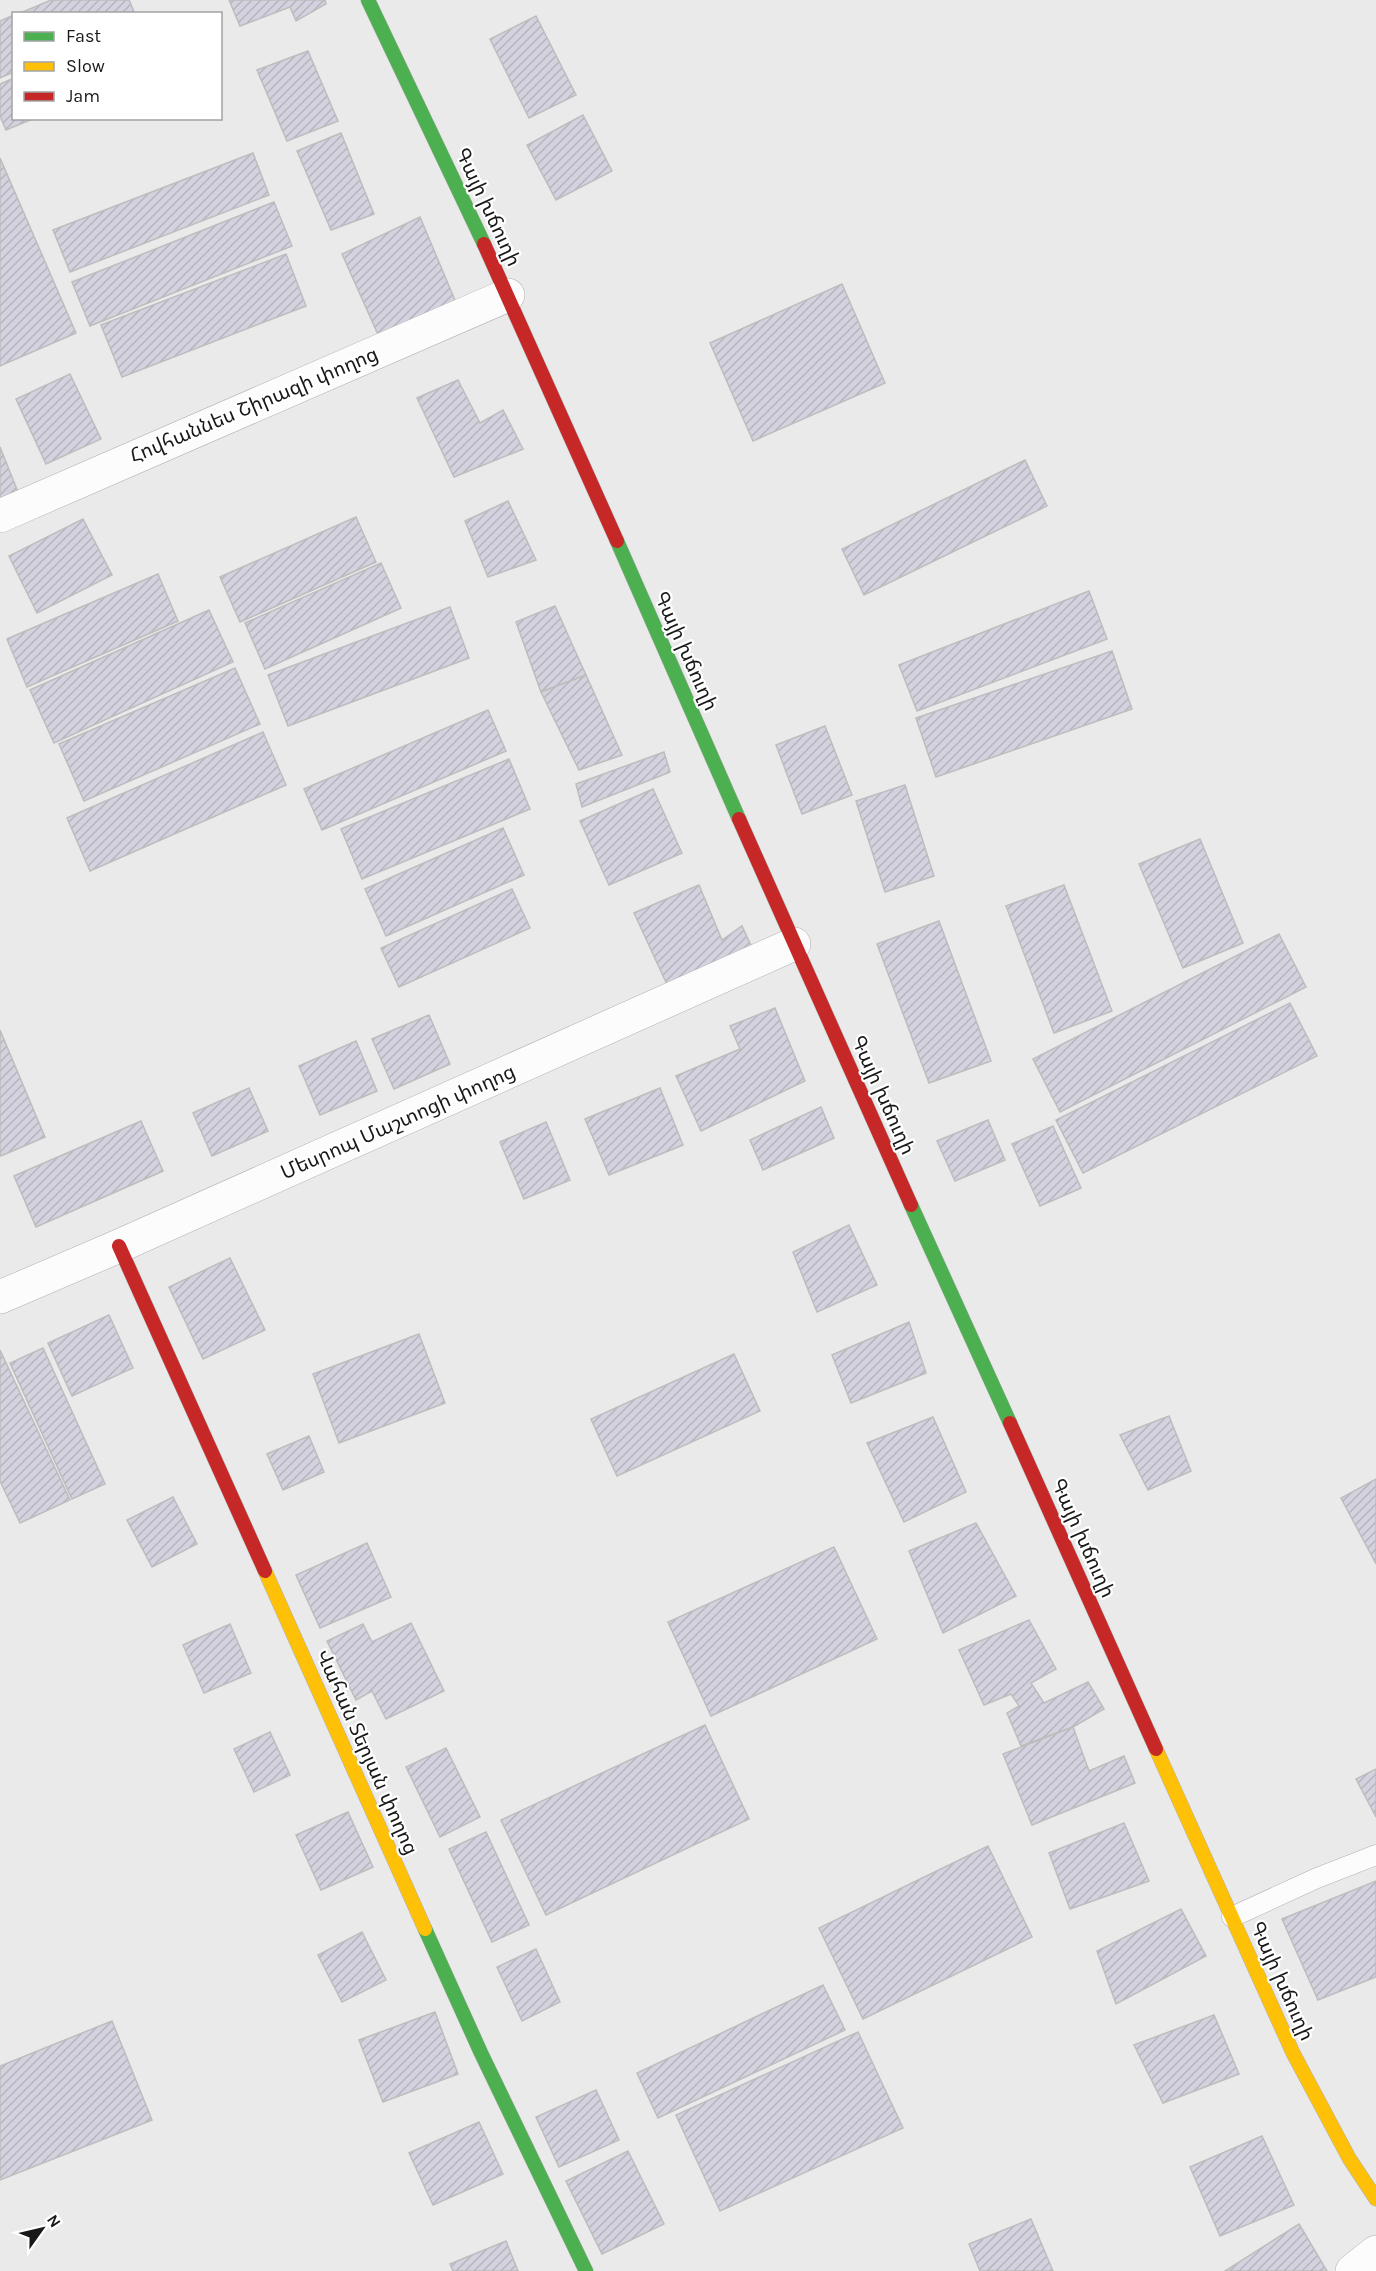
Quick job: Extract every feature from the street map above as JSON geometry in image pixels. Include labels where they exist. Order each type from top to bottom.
[{"type":"main road","name":"Գայի խճուղի","points":[[368,0],[508,295],[794,944],[1293,2053],[1349,2158],[1376,2199]]},
{"type":"main road","name":"Վահան Տերյան փողոց","points":[[119,1246],[481,2053],[586,2271]]},
{"type":"street","name":"Հովհաննես Շիրազի փողոց","points":[[0,516],[508,295]]},
{"type":"street","name":"Մեսրոպ Մաշտոցի փողոց","points":[[0,1297],[794,944]]},
{"type":"street","points":[[1352,2271],[1376,2252]]},
{"type":"lane","points":[[1232,1917],[1317,1878],[1376,1855]]},
{"type":"building","points":[[51,0],[129,0],[134,12],[23,12]]},
{"type":"building","points":[[229,0],[325,0],[326,4],[296,21],[290,7],[240,26]]},
{"type":"building","points":[[12,16],[12,73],[0,78],[0,21]]},
{"type":"building","points":[[536,16],[576,95],[529,118],[490,39]]},
{"type":"building","points":[[308,51],[338,121],[287,141],[257,70]]},
{"type":"building","points":[[12,79],[12,120],[30,120],[6,130],[0,116],[0,84]]},
{"type":"building","points":[[583,115],[612,171],[556,200],[527,145]]},
{"type":"building","points":[[341,133],[374,214],[331,230],[297,151]]},
{"type":"building","points":[[253,153],[269,195],[70,272],[53,230]]},
{"type":"building","points":[[0,158],[76,333],[0,366]]},
{"type":"building","points":[[274,202],[292,246],[90,326],[72,282]]},
{"type":"building","points":[[420,217],[457,305],[380,339],[342,254]]},
{"type":"building","points":[[286,254],[306,306],[122,377],[101,325]]},
{"type":"building","points":[[842,284],[885,383],[753,441],[710,343]]},
{"type":"building","points":[[70,374],[101,439],[46,464],[16,399]]},
{"type":"building","points":[[458,380],[480,423],[503,410],[523,449],[454,477],[417,398]]},
{"type":"building","points":[[0,447],[18,492],[0,499]]},
{"type":"building","points":[[1025,460],[1047,506],[864,595],[842,549]]},
{"type":"building","points":[[508,501],[536,560],[488,577],[465,521]]},
{"type":"building","points":[[356,517],[376,562],[240,622],[220,577]]},
{"type":"building","points":[[83,519],[112,575],[37,613],[9,556]]},
{"type":"building","points":[[381,563],[401,608],[265,669],[245,623]]},
{"type":"building","points":[[158,574],[178,621],[27,687],[7,639]]},
{"type":"building","points":[[1089,591],[1107,639],[917,711],[899,665]]},
{"type":"building","points":[[555,606],[586,675],[541,692],[516,622]]},
{"type":"building","points":[[450,607],[469,658],[288,726],[268,675]]},
{"type":"building","points":[[209,610],[233,662],[54,743],[30,690]]},
{"type":"building","points":[[1112,651],[1132,709],[936,777],[916,718]]},
{"type":"building","points":[[235,668],[260,724],[84,801],[59,744]]},
{"type":"building","points":[[586,675],[622,755],[579,770],[541,692]]},
{"type":"building","points":[[488,710],[506,751],[322,830],[304,789]]},
{"type":"building","points":[[825,726],[852,795],[802,814],[776,745]]},
{"type":"building","points":[[263,732],[286,785],[90,871],[67,818]]},
{"type":"building","points":[[664,752],[670,772],[582,807],[576,784]]},
{"type":"building","points":[[509,759],[530,809],[362,879],[341,829]]},
{"type":"building","points":[[905,785],[934,876],[885,892],[856,801]]},
{"type":"building","points":[[653,789],[682,853],[609,885],[580,821]]},
{"type":"building","points":[[503,828],[524,875],[386,936],[365,889]]},
{"type":"building","points":[[1200,839],[1243,943],[1183,968],[1139,864]]},
{"type":"building","points":[[699,885],[722,940],[742,926],[753,950],[670,991],[634,913]]},
{"type":"building","points":[[1064,885],[1112,1011],[1054,1033],[1006,906]]},
{"type":"building","points":[[512,889],[530,928],[399,987],[381,948]]},
{"type":"building","points":[[939,921],[991,1061],[929,1083],[877,944]]},
{"type":"building","points":[[1279,934],[1306,987],[1060,1112],[1033,1059]]},
{"type":"building","points":[[1290,1003],[1317,1056],[1083,1173],[1056,1120]]},
{"type":"building","points":[[775,1008],[805,1081],[701,1131],[676,1076],[740,1049],[730,1026]]},
{"type":"building","points":[[429,1015],[450,1064],[394,1089],[372,1039]]},
{"type":"building","points":[[0,1030],[45,1137],[1,1156],[0,1152]]},
{"type":"building","points":[[356,1041],[377,1091],[320,1115],[299,1066]]},
{"type":"building","points":[[249,1088],[268,1131],[212,1156],[193,1113]]},
{"type":"building","points":[[660,1088],[683,1145],[609,1175],[585,1119]]},
{"type":"building","points":[[821,1107],[834,1138],[763,1170],[750,1140]]},
{"type":"building","points":[[988,1120],[1005,1160],[955,1181],[937,1141]]},
{"type":"building","points":[[141,1121],[163,1171],[36,1227],[14,1176]]},
{"type":"building","points":[[546,1122],[570,1180],[524,1199],[500,1142]]},
{"type":"building","points":[[1053,1126],[1081,1188],[1040,1206],[1012,1144]]},
{"type":"building","points":[[849,1225],[877,1285],[817,1312],[793,1252]]},
{"type":"building","points":[[230,1258],[265,1330],[203,1359],[169,1287]]},
{"type":"building","points":[[109,1315],[133,1368],[72,1396],[48,1343]]},
{"type":"building","points":[[909,1322],[926,1373],[851,1403],[832,1355]]},
{"type":"building","points":[[419,1334],[445,1403],[339,1443],[313,1374]]},
{"type":"building","points":[[43,1348],[105,1484],[72,1499],[10,1363]]},
{"type":"building","points":[[0,1350],[70,1500],[20,1523],[0,1481]]},
{"type":"building","points":[[734,1354],[760,1411],[617,1476],[591,1419]]},
{"type":"building","points":[[1169,1416],[1191,1471],[1148,1490],[1120,1435]]},
{"type":"building","points":[[933,1417],[966,1492],[904,1522],[867,1443]]},
{"type":"building","points":[[309,1436],[324,1472],[283,1490],[267,1454]]},
{"type":"building","points":[[1376,1479],[1376,1564],[1341,1498]]},
{"type":"building","points":[[173,1497],[197,1544],[152,1567],[127,1520]]},
{"type":"building","points":[[976,1523],[1016,1596],[943,1633],[909,1551]]},
{"type":"building","points":[[367,1543],[391,1597],[320,1628],[296,1575]]},
{"type":"building","points":[[834,1547],[877,1639],[711,1716],[668,1622]]},
{"type":"building","points":[[1029,1620],[1056,1669],[1031,1683],[1044,1703],[1088,1682],[1104,1709],[1073,1727],[1021,1746],[1007,1713],[1019,1706],[1011,1694],[984,1705],[959,1650]]},
{"type":"building","points":[[411,1623],[444,1691],[386,1719],[372,1691],[356,1700],[327,1641],[363,1624],[372,1642]]},
{"type":"building","points":[[230,1624],[251,1673],[204,1693],[183,1645]]},
{"type":"building","points":[[705,1725],[749,1819],[546,1915],[501,1820]]},
{"type":"building","points":[[1073,1727],[1089,1771],[1124,1756],[1135,1783],[1032,1825],[1003,1754]]},
{"type":"building","points":[[270,1732],[290,1775],[254,1792],[234,1749]]},
{"type":"building","points":[[446,1748],[480,1817],[440,1837],[406,1767]]},
{"type":"building","points":[[1376,1769],[1376,1817],[1356,1779]]},
{"type":"building","points":[[348,1812],[373,1867],[321,1890],[296,1835]]},
{"type":"building","points":[[1124,1823],[1149,1881],[1070,1909],[1049,1853]]},
{"type":"building","points":[[486,1832],[529,1925],[492,1942],[449,1849]]},
{"type":"building","points":[[988,1846],[1032,1937],[863,2019],[819,1928]]},
{"type":"building","points":[[1376,1881],[1376,1977],[1318,2000],[1282,1919]]},
{"type":"building","points":[[1181,1909],[1206,1956],[1116,2004],[1097,1951]]},
{"type":"building","points":[[362,1932],[386,1980],[342,2002],[318,1955]]},
{"type":"building","points":[[536,1949],[560,2002],[522,2021],[497,1967]]},
{"type":"building","points":[[823,1985],[845,2030],[658,2118],[637,2073]]},
{"type":"building","points":[[435,2012],[458,2074],[383,2102],[359,2040]]},
{"type":"building","points":[[1214,2015],[1239,2074],[1163,2103],[1134,2045]]},
{"type":"building","points":[[112,2021],[152,2120],[0,2180],[0,2066]]},
{"type":"building","points":[[858,2032],[903,2128],[720,2211],[676,2115]]},
{"type":"building","points":[[596,2090],[619,2140],[559,2167],[536,2117]]},
{"type":"building","points":[[479,2122],[503,2174],[433,2205],[409,2153]]},
{"type":"building","points":[[1262,2136],[1294,2205],[1220,2236],[1190,2167]]},
{"type":"building","points":[[628,2151],[664,2224],[602,2254],[566,2181]]},
{"type":"building","points":[[1031,2219],[1053,2271],[980,2271],[969,2244]]},
{"type":"building","points":[[1299,2224],[1327,2271],[1225,2271]]},
{"type":"building","points":[[506,2241],[518,2271],[453,2271],[450,2264]]},
{"type":"traffic: fast","points":[[368,0],[484,244]]},
{"type":"traffic: fast","points":[[617,541],[739,819]]},
{"type":"traffic: fast","points":[[911,1205],[1010,1423]]},
{"type":"traffic: fast","points":[[425,1929],[481,2053],[586,2271]]},
{"type":"traffic: slow","points":[[265,1571],[425,1929]]},
{"type":"traffic: slow","points":[[1156,1749],[1293,2053],[1349,2158],[1376,2199]]},
{"type":"traffic: jam","points":[[484,244],[617,541]]},
{"type":"traffic: jam","points":[[739,819],[911,1205]]},
{"type":"traffic: jam","points":[[119,1246],[265,1571]]},
{"type":"traffic: jam","points":[[1010,1423],[1156,1749]]}]
